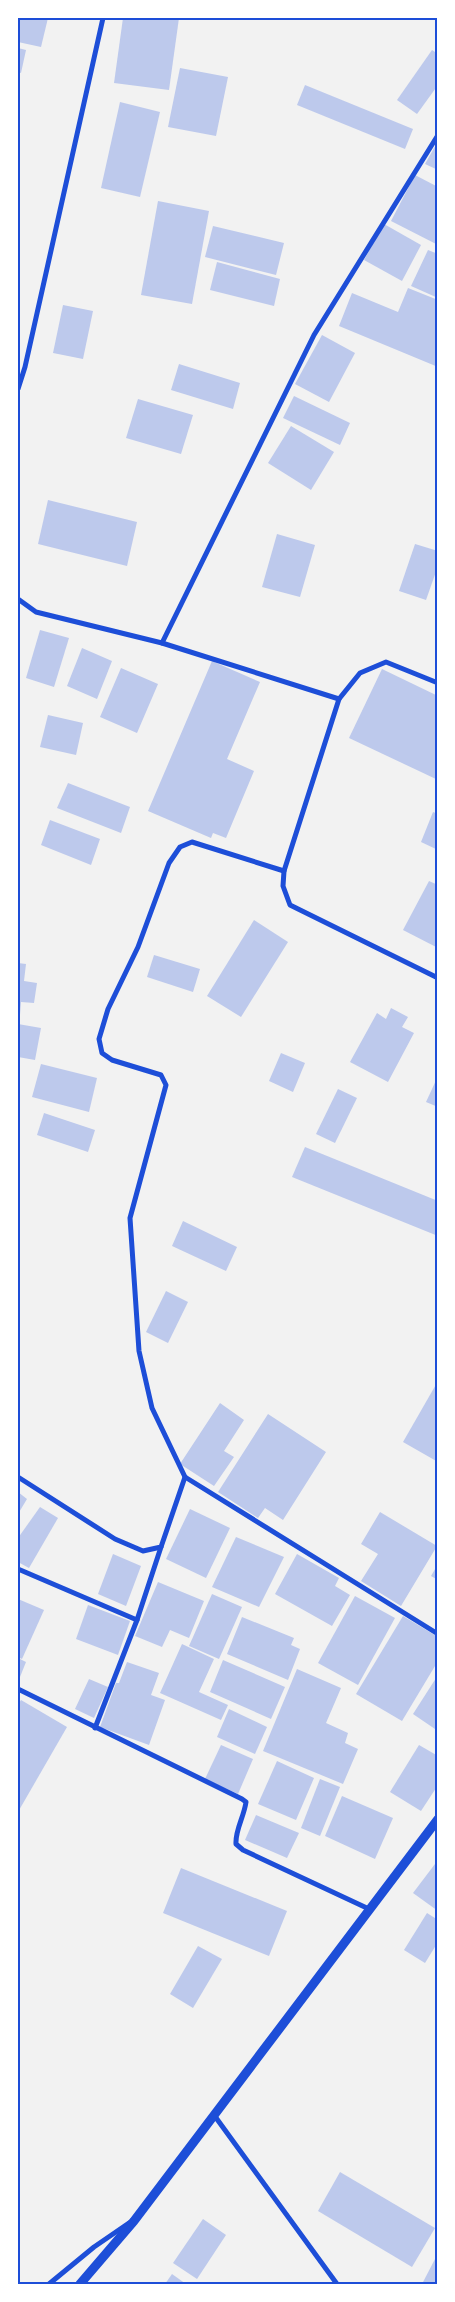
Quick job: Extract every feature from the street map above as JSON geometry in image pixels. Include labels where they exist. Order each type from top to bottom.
[{"type":"street","points":[[18,389],[25,367],[103,18]]},
{"type":"street","points":[[162,643],[314,335],[438,135]]},
{"type":"street","points":[[18,599],[36,612],[162,643],[339,699]]},
{"type":"street","points":[[438,683],[386,662],[360,673],[339,699],[284,871],[283,886],[290,905],[438,978]]},
{"type":"street","points":[[284,871],[192,842],[180,847],[168,864],[138,947],[108,1009],[99,1039],[102,1053],[112,1060],[161,1075],[166,1085],[130,1218],[139,1351],[152,1408],[185,1477],[438,1634]]},
{"type":"street","points":[[18,1477],[115,1539],[143,1551],[161,1546]]},
{"type":"street","points":[[94,1728],[137,1620],[185,1477]]},
{"type":"street","points":[[18,1569],[137,1620]]},
{"type":"street","points":[[18,1689],[94,1728],[242,1799],[246,1802],[245,1811],[235,1838],[236,1844],[242,1850],[369,1909]]},
{"type":"street","points":[[81,2284],[134,2221],[213,2114],[438,1819]]},
{"type":"street","points":[[213,2114],[337,2284]]},
{"type":"street","points":[[49,2284],[108,2236],[134,2221]]},
{"type":"building","points":[[18,18],[48,18],[41,47],[18,42]]},
{"type":"building","points":[[123,18],[179,18],[169,90],[114,83]]},
{"type":"building","points":[[18,48],[26,50],[21,73],[18,72]]},
{"type":"building","points":[[432,50],[438,54],[438,85],[417,114],[397,100]]},
{"type":"building","points":[[180,68],[228,77],[216,136],[168,127]]},
{"type":"building","points":[[305,85],[413,129],[405,149],[297,105]]},
{"type":"building","points":[[120,102],[160,112],[140,197],[101,188]]},
{"type":"building","points":[[438,141],[438,170],[425,164]]},
{"type":"building","points":[[415,175],[438,187],[438,245],[391,221]]},
{"type":"building","points":[[158,201],[209,211],[192,304],[141,295]]},
{"type":"building","points":[[384,224],[421,245],[402,281],[364,260]]},
{"type":"building","points":[[213,226],[284,243],[276,275],[205,257]]},
{"type":"building","points":[[428,250],[438,254],[438,298],[411,286]]},
{"type":"building","points":[[217,262],[280,279],[274,306],[210,290]]},
{"type":"building","points":[[408,288],[438,300],[438,367],[339,326],[352,293],[398,312]]},
{"type":"building","points":[[63,305],[93,311],[83,359],[53,353]]},
{"type":"building","points":[[322,335],[355,353],[329,402],[295,384]]},
{"type":"building","points":[[179,364],[240,383],[233,409],[171,390]]},
{"type":"building","points":[[294,396],[350,423],[340,445],[283,418]]},
{"type":"building","points":[[138,399],[193,415],[181,454],[126,438]]},
{"type":"building","points":[[291,426],[334,452],[311,490],[268,463]]},
{"type":"building","points":[[48,500],[137,522],[127,566],[38,544]]},
{"type":"building","points":[[277,534],[315,545],[300,597],[262,587]]},
{"type":"building","points":[[415,544],[438,551],[438,566],[426,600],[399,591]]},
{"type":"building","points":[[40,630],[69,638],[54,687],[26,678]]},
{"type":"building","points":[[82,648],[112,661],[97,699],[67,686]]},
{"type":"building","points":[[212,661],[260,682],[227,759],[254,771],[226,838],[213,833],[211,838],[148,811]]},
{"type":"building","points":[[121,668],[158,684],[137,733],[100,717]]},
{"type":"building","points":[[382,669],[438,696],[438,780],[349,738]]},
{"type":"building","points":[[48,715],[83,723],[76,755],[40,747]]},
{"type":"building","points":[[68,783],[130,807],[121,833],[57,808]]},
{"type":"building","points":[[433,812],[438,814],[438,850],[421,842]]},
{"type":"building","points":[[50,820],[100,839],[91,865],[41,845]]},
{"type":"building","points":[[429,881],[438,885],[438,948],[403,930]]},
{"type":"building","points":[[254,920],[288,942],[241,1017],[207,996]]},
{"type":"building","points":[[154,955],[200,969],[193,992],[147,977]]},
{"type":"building","points":[[18,963],[26,964],[24,981],[37,983],[34,1003],[21,1002],[20,1015],[18,1015]]},
{"type":"building","points":[[391,1008],[408,1017],[402,1027],[414,1033],[388,1082],[350,1062],[377,1013],[386,1019]]},
{"type":"building","points":[[18,1024],[41,1028],[35,1060],[18,1057]]},
{"type":"building","points":[[281,1053],[305,1063],[293,1092],[269,1081]]},
{"type":"building","points":[[41,1064],[97,1078],[89,1112],[32,1097]]},
{"type":"building","points":[[438,1076],[438,1107],[426,1102]]},
{"type":"building","points":[[338,1089],[357,1098],[335,1143],[316,1134]]},
{"type":"building","points":[[44,1113],[95,1130],[88,1152],[37,1135]]},
{"type":"building","points":[[305,1147],[438,1201],[438,1236],[292,1177]]},
{"type":"building","points":[[183,1221],[237,1247],[226,1271],[172,1246]]},
{"type":"building","points":[[166,1291],[188,1302],[168,1343],[146,1332]]},
{"type":"building","points":[[438,1381],[438,1462],[403,1442]]},
{"type":"building","points":[[220,1403],[244,1420],[224,1451],[234,1457],[214,1486],[180,1464]]},
{"type":"building","points":[[268,1414],[326,1452],[283,1520],[265,1508],[258,1518],[218,1492]]},
{"type":"building","points":[[18,1492],[27,1499],[18,1514]]},
{"type":"building","points":[[40,1507],[58,1518],[29,1568],[18,1562],[18,1538]]},
{"type":"building","points":[[190,1509],[230,1528],[206,1578],[166,1559]]},
{"type":"building","points":[[380,1512],[437,1546],[401,1606],[361,1581],[378,1554],[361,1544]]},
{"type":"building","points":[[236,1537],[284,1557],[259,1607],[212,1587]]},
{"type":"building","points":[[113,1554],[141,1566],[126,1606],[98,1594]]},
{"type":"building","points":[[297,1554],[339,1578],[335,1586],[350,1595],[332,1626],[275,1594]]},
{"type":"building","points":[[438,1564],[438,1580],[431,1576]]},
{"type":"building","points":[[158,1582],[204,1601],[189,1638],[170,1630],[162,1647],[135,1636]]},
{"type":"building","points":[[212,1594],[242,1607],[219,1659],[189,1646]]},
{"type":"building","points":[[355,1596],[395,1618],[358,1685],[318,1663]]},
{"type":"building","points":[[18,1599],[44,1610],[22,1659],[18,1657]]},
{"type":"building","points":[[88,1605],[130,1621],[118,1655],[76,1639]]},
{"type":"building","points":[[403,1616],[438,1637],[438,1661],[402,1721],[356,1694]]},
{"type":"building","points":[[242,1617],[294,1638],[291,1645],[300,1649],[288,1680],[227,1654]]},
{"type":"building","points":[[182,1644],[214,1659],[199,1692],[228,1705],[221,1720],[160,1693]]},
{"type":"building","points":[[18,1658],[26,1662],[18,1682]]},
{"type":"building","points":[[223,1660],[285,1687],[271,1719],[210,1692]]},
{"type":"building","points":[[127,1662],[159,1673],[151,1695],[165,1700],[149,1745],[100,1727],[116,1683],[119,1683]]},
{"type":"building","points":[[297,1669],[341,1688],[326,1723],[348,1733],[345,1743],[358,1749],[343,1784],[263,1751]]},
{"type":"building","points":[[438,1675],[438,1725],[435,1729],[413,1714]]},
{"type":"building","points":[[89,1679],[108,1687],[94,1718],[75,1709]]},
{"type":"building","points":[[21,1700],[67,1727],[18,1812],[18,1705]]},
{"type":"building","points":[[229,1709],[267,1727],[255,1754],[217,1737]]},
{"type":"building","points":[[221,1745],[253,1759],[238,1794],[205,1779]]},
{"type":"building","points":[[419,1745],[438,1756],[438,1785],[421,1811],[390,1792]]},
{"type":"building","points":[[277,1761],[314,1778],[296,1820],[258,1804]]},
{"type":"building","points":[[320,1779],[340,1787],[320,1836],[301,1828]]},
{"type":"building","points":[[342,1796],[393,1818],[375,1859],[325,1836]]},
{"type":"building","points":[[256,1815],[299,1833],[287,1858],[245,1840]]},
{"type":"building","points":[[438,1860],[438,1911],[413,1893]]},
{"type":"building","points":[[181,1868],[287,1911],[269,1956],[163,1913]]},
{"type":"building","points":[[427,1913],[438,1920],[438,1942],[425,1963],[404,1950]]},
{"type":"building","points":[[198,1946],[222,1959],[193,2008],[170,1994]]},
{"type":"building","points":[[340,2172],[435,2228],[412,2267],[318,2211]]},
{"type":"building","points":[[203,2219],[226,2235],[197,2279],[173,2263]]},
{"type":"building","points":[[435,2259],[438,2260],[438,2284],[422,2284]]},
{"type":"building","points":[[172,2274],[186,2284],[165,2284]]}]
